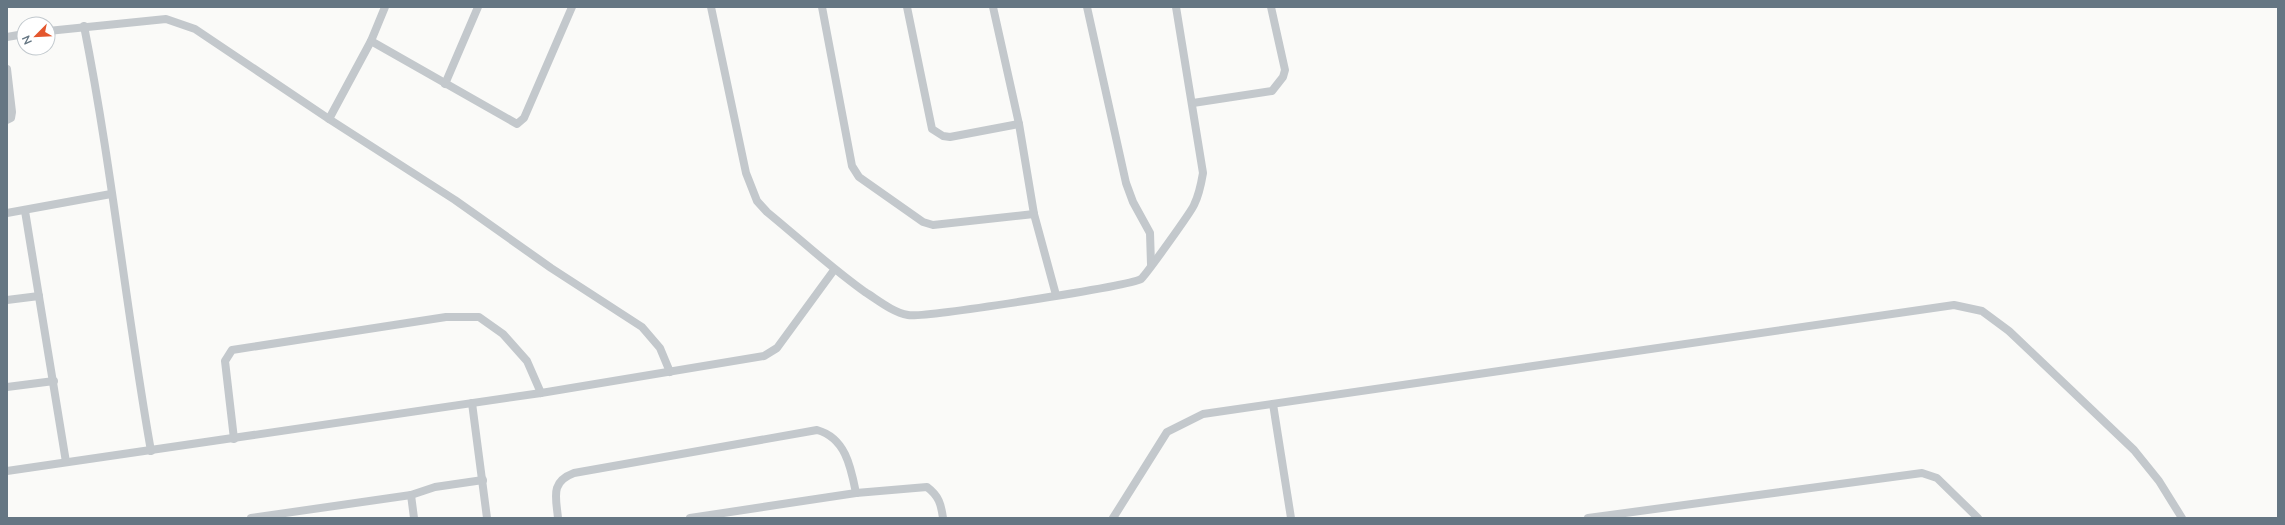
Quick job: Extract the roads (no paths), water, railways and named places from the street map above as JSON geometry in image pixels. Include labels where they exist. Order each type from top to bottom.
[{"type":"street","points":[[329,119],[371,41],[385,7]]},
{"type":"street","points":[[445,84],[478,7]]},
{"type":"street","points":[[371,41],[513,123],[518,124],[521,122],[572,7]]},
{"type":"street","points":[[711,7],[751,188],[758,201],[767,212],[834,270],[884,305],[908,315],[936,314],[1056,295],[1136,281],[1143,278],[1194,206],[1201,188],[1203,174],[1193,103],[1176,7]]},
{"type":"street","points":[[822,7],[852,166],[859,177],[924,222],[933,225],[1034,214]]},
{"type":"street","points":[[907,7],[932,129],[943,136],[950,137],[1018,124]]},
{"type":"street","points":[[993,7],[1018,124],[1034,214],[1056,295]]},
{"type":"street","points":[[1087,7],[1126,183],[1133,202],[1150,233],[1152,264]]},
{"type":"street","points":[[1193,103],[1272,91],[1285,70],[1271,7]]},
{"type":"street","points":[[56,30],[166,19],[195,29],[329,119],[455,200],[551,268],[642,327],[660,348],[670,372]]},
{"type":"street","points":[[84,26],[94,80],[151,451]]},
{"type":"street","points":[[7,69],[12,112],[11,118],[7,120]]},
{"type":"street","points":[[7,213],[25,211],[111,194]]},
{"type":"street","points":[[25,211],[54,380],[66,462]]},
{"type":"street","points":[[7,471],[541,393],[670,372],[772,353],[834,270]]},
{"type":"street","points":[[7,300],[39,296]]},
{"type":"street","points":[[1113,518],[1167,432],[1203,414],[1954,305],[1982,311],[2009,331],[2134,450],[2159,481],[2182,518]]},
{"type":"street","points":[[234,439],[225,361],[232,350],[446,317],[479,317],[503,334],[527,361],[541,393]]},
{"type":"street","points":[[7,386],[54,380]]},
{"type":"street","points":[[472,403],[488,518]]},
{"type":"street","points":[[1273,404],[1291,518]]},
{"type":"street","points":[[558,518],[556,490],[565,477],[574,473],[818,430],[832,437],[848,459],[856,493]]},
{"type":"street","points":[[1588,518],[1922,473],[1937,478],[1978,518]]},
{"type":"street","points":[[251,518],[411,495],[435,487],[483,480]]},
{"type":"street","points":[[690,518],[856,493],[927,487],[935,493],[941,502],[943,518]]},
{"type":"street","points":[[411,495],[414,518]]}]
